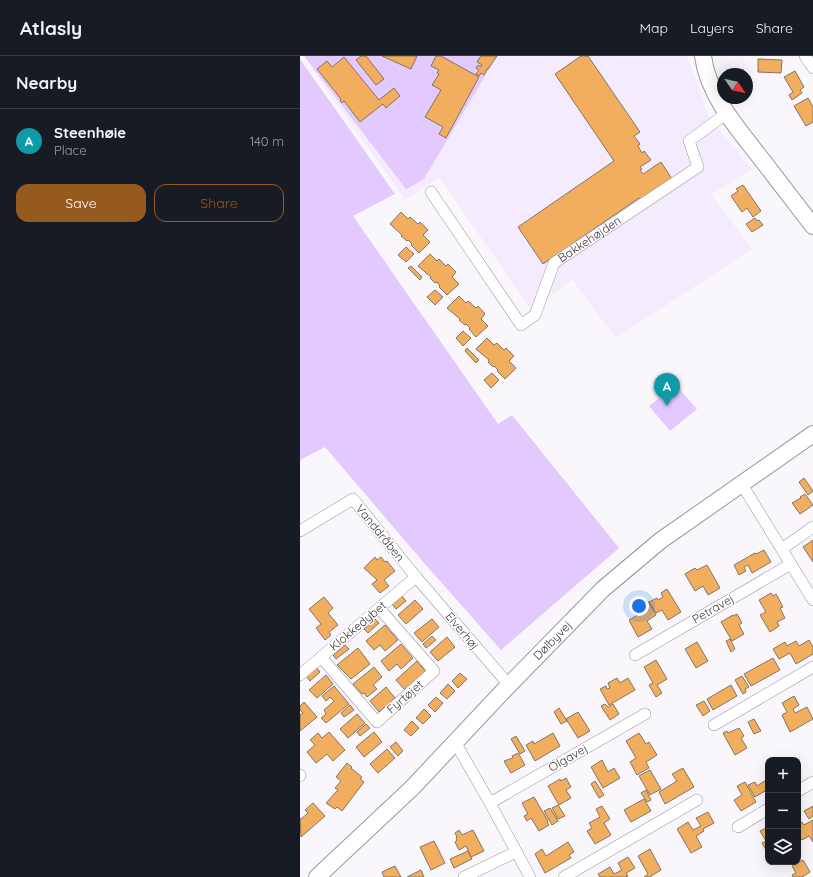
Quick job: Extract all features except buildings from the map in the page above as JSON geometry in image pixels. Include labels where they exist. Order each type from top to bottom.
[{"type":"street","points":[[703,56],[704,67],[713,88],[731,120],[813,226]]},
{"type":"street","points":[[805,56],[813,68]]},
{"type":"street","name":"Bakkehøjden","points":[[431,192],[521,325],[535,315],[554,262],[698,167],[689,141],[727,113]]},
{"type":"street","name":"Dølbyvej","points":[[317,877],[412,788],[509,685],[603,589],[660,541],[813,434]]},
{"type":"street","points":[[742,483],[813,600]]},
{"type":"street","name":"Vanddråben","points":[[300,531],[353,499],[416,577]]},
{"type":"street","points":[[782,549],[813,527]]},
{"type":"street","name":"Petravej","points":[[635,655],[791,564]]},
{"type":"street","name":"Elverhøj","points":[[416,577],[509,685]]},
{"type":"street","name":"Klokkedybet","points":[[300,675],[416,577]]},
{"type":"street","name":"Fyrtøjet","points":[[321,657],[377,722],[434,671],[380,608]]},
{"type":"street","points":[[714,725],[813,667]]},
{"type":"street","name":"Olgavej","points":[[490,803],[645,714]]},
{"type":"street","points":[[455,742],[530,877]]},
{"type":"street","points":[[801,789],[813,782]]},
{"type":"street","points":[[564,877],[697,800]]},
{"type":"street","points":[[738,827],[765,811]]},
{"type":"street","points":[[464,877],[516,852]]},
{"type":"shaded area","points":[[304,56],[497,56],[424,179],[406,189]]},
{"type":"shaded area","points":[[323,56],[687,56],[709,117],[752,170],[711,194],[752,249],[616,338],[572,280],[532,311],[439,177],[405,200],[310,66]]},
{"type":"shaded area","points":[[300,59],[395,194],[353,216],[498,424],[512,415],[619,548],[501,650],[325,447],[300,460]]},
{"type":"shaded area","points":[[676,385],[697,409],[670,431],[649,406]]},
{"type":"place","name":"Steenhøie","points":[[667,406]]}]
